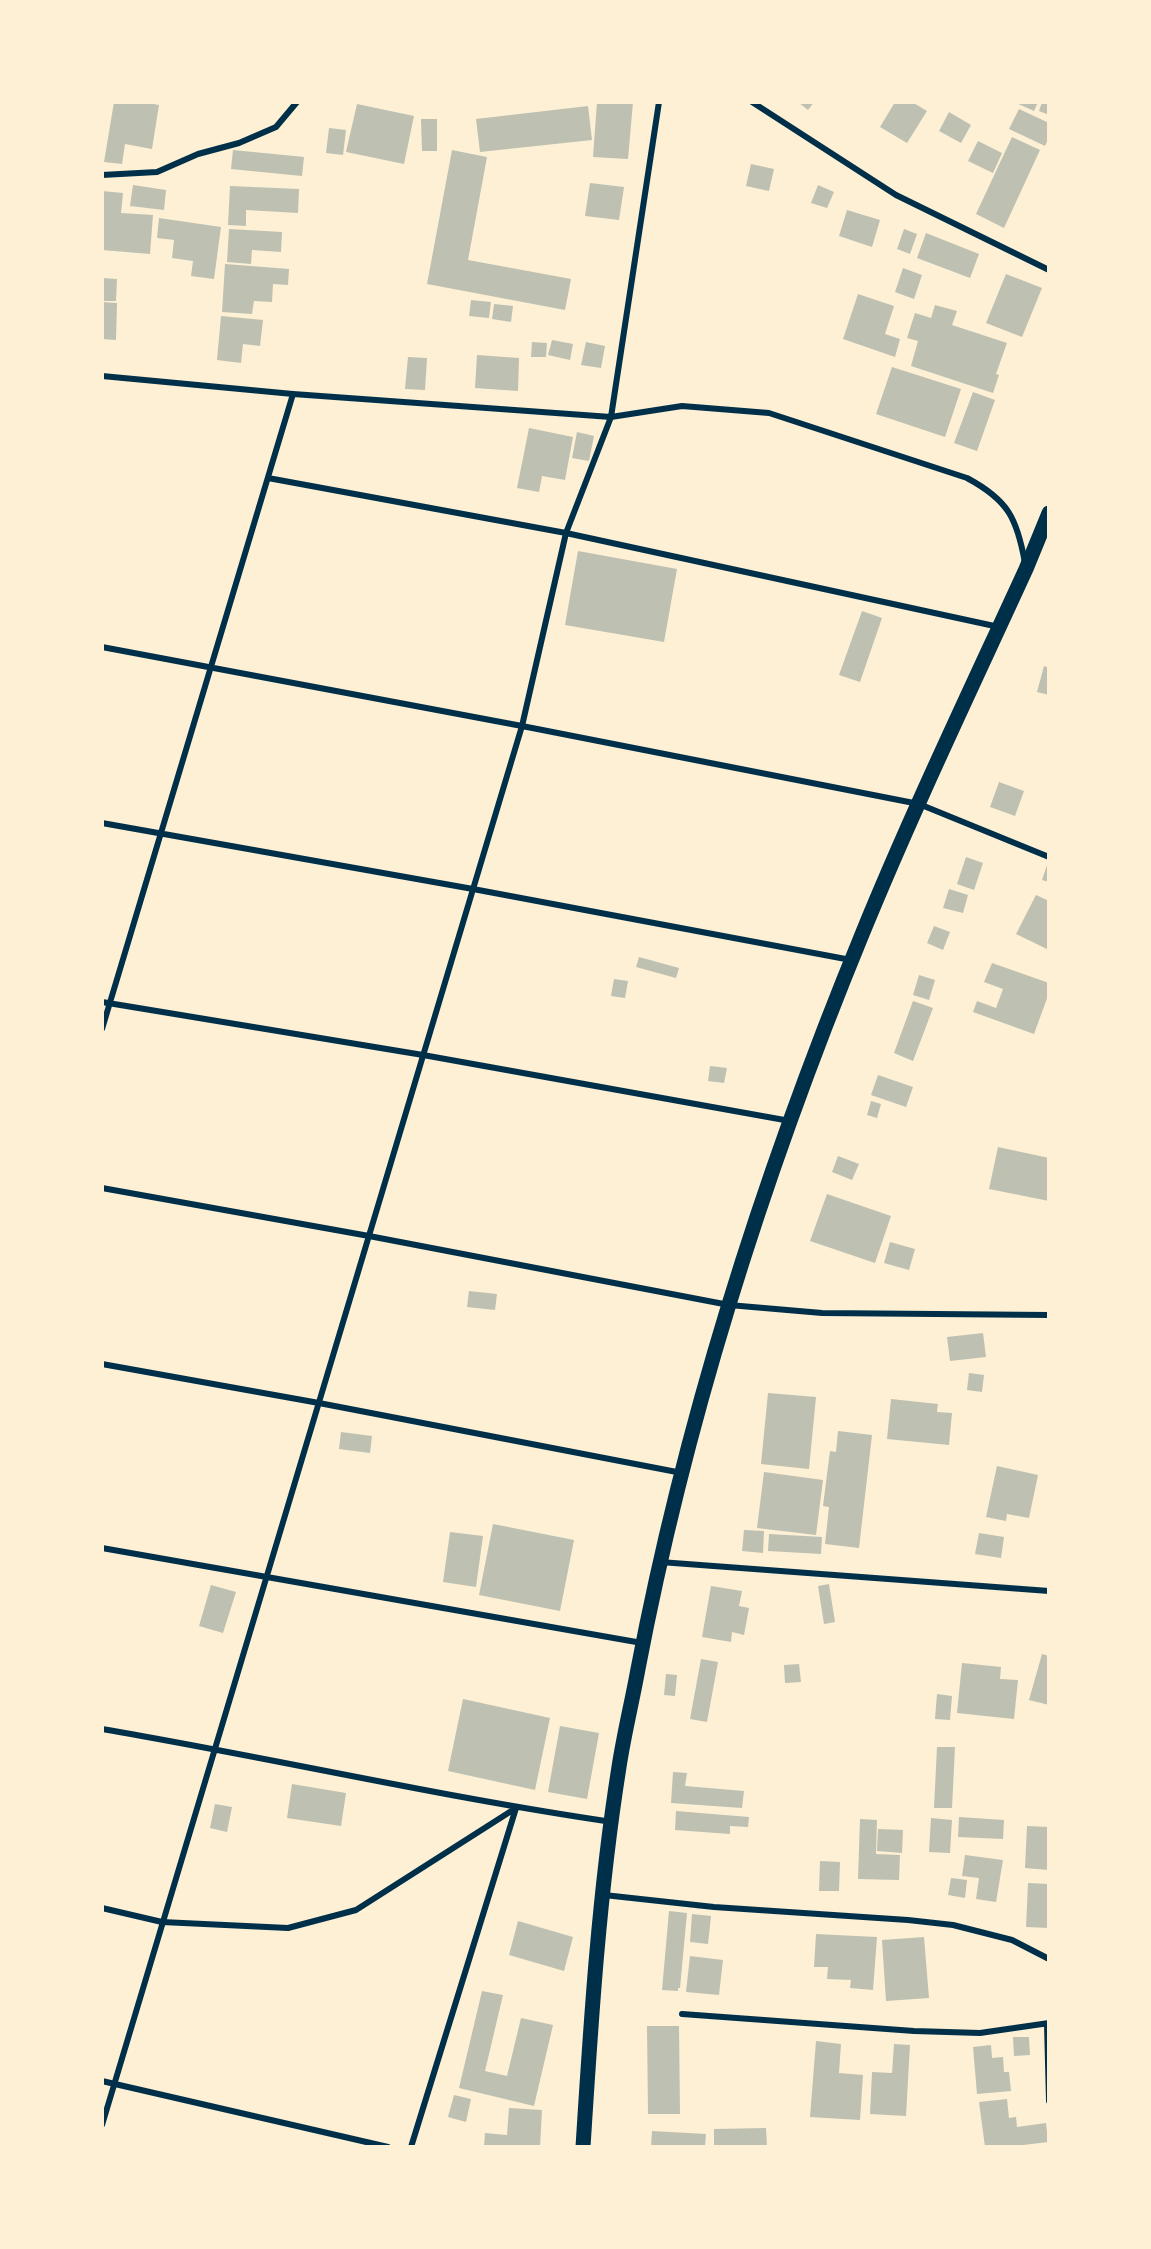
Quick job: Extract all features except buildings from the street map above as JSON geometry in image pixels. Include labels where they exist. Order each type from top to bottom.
[{"type":"main road","points":[[584,2147],[591,2027],[603,1895],[619,1767],[660,1562],[698,1408],[729,1305],[811,1062],[919,804],[1026,569],[1049,513]]},
{"type":"street","points":[[102,175],[157,172],[198,154],[239,143],[276,127],[297,102]]},
{"type":"street","points":[[102,2125],[522,726],[566,533],[611,417],[659,102]]},
{"type":"street","points":[[752,102],[896,195],[1049,270]]},
{"type":"street","points":[[102,376],[293,394],[611,417],[682,406],[769,413],[967,478],[989,490],[1010,511],[1021,540],[1026,569]]},
{"type":"street","points":[[102,1029],[293,394]]},
{"type":"street","points":[[268,478],[566,533],[1000,627]]},
{"type":"street","points":[[102,647],[919,804],[1049,857]]},
{"type":"street","points":[[102,823],[852,960]]},
{"type":"street","points":[[102,1002],[423,1055],[791,1122]]},
{"type":"street","points":[[102,1188],[729,1305],[822,1313],[1049,1315]]},
{"type":"street","points":[[102,1364],[682,1473]]},
{"type":"street","points":[[102,1548],[643,1643]]},
{"type":"street","points":[[660,1562],[1049,1591]]},
{"type":"street","points":[[102,1729],[215,1748],[516,1808],[612,1822]]},
{"type":"street","points":[[102,1908],[162,1922],[288,1928],[356,1910],[516,1808]]},
{"type":"street","points":[[411,2147],[516,1808]]},
{"type":"street","points":[[603,1895],[714,1907],[952,1925],[1011,1940],[1049,1959]]},
{"type":"street","points":[[682,2014],[914,2031],[980,2033],[1048,2023],[1049,2101]]},
{"type":"street","points":[[102,2081],[388,2147]]}]
